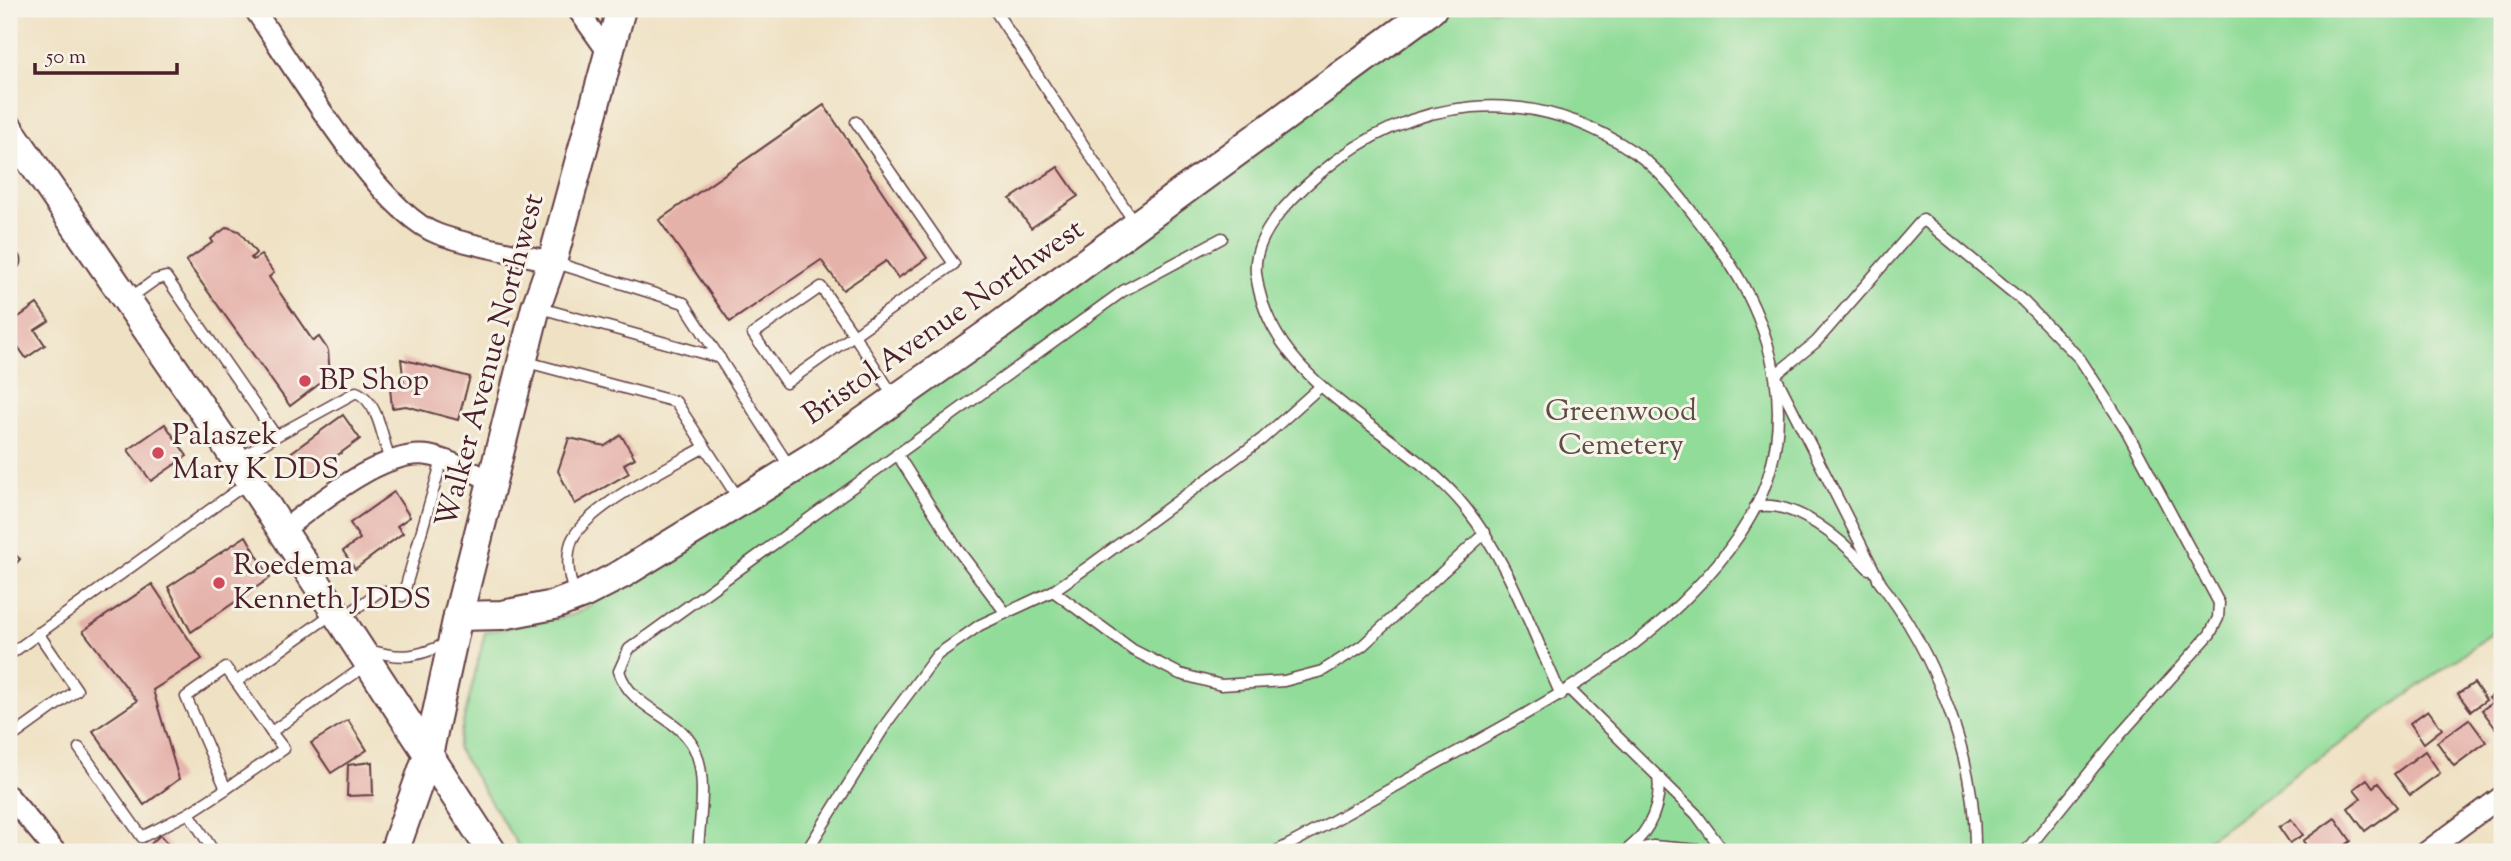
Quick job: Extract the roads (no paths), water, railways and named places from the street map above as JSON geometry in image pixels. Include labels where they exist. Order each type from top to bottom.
[{"type":"main road","name":"Walker Avenue Northwest","points":[[394,852],[428,755],[455,629],[536,307],[552,262],[621,9]]},
{"type":"main road","name":"Bristol Avenue Northwest","points":[[455,629],[576,597],[622,574],[791,470],[1136,226],[1433,9]]},
{"type":"main road","points":[[9,129],[244,470],[492,852]]},
{"type":"street","points":[[254,9],[367,173],[400,211],[436,233],[552,262]]},
{"type":"street","points":[[577,9],[609,54]]},
{"type":"street","points":[[283,530],[345,485],[405,456],[431,456],[492,481]]},
{"type":"street","points":[[9,796],[56,852]]},
{"type":"street","points":[[2426,852],[2502,796]]},
{"type":"lane","points":[[994,9],[1136,226]]},
{"type":"lane","points":[[1275,852],[1565,692],[1617,659],[1671,613],[1721,559],[1755,507],[1770,474],[1777,439],[1775,375],[1767,341],[1737,272],[1676,193],[1636,153],[1592,129],[1553,115],[1516,107],[1477,105],[1427,114],[1368,138],[1312,179],[1283,210],[1265,236],[1256,264],[1262,297],[1288,349],[1321,386],[1440,479],[1485,533],[1565,692],[1658,775],[1696,814],[1723,852]]},
{"type":"lane","points":[[856,122],[954,264],[854,335],[786,383],[753,334],[821,287],[854,335],[895,398]]},
{"type":"lane","points":[[1775,375],[1816,342],[1923,219],[2023,301],[2080,359],[2120,419],[2215,593],[2219,603],[2218,618],[2210,634],[2119,737],[2025,852]]},
{"type":"lane","points":[[698,852],[701,771],[698,758],[677,726],[629,693],[619,671],[621,661],[629,649],[1123,291],[1222,238]]},
{"type":"lane","points":[[552,262],[684,303],[791,470]]},
{"type":"lane","points":[[127,300],[155,280],[166,277],[276,436]]},
{"type":"lane","points":[[536,307],[720,358]]},
{"type":"lane","points":[[523,360],[676,402],[740,501]]},
{"type":"lane","points":[[1775,375],[1881,584],[1928,665],[1955,727],[1971,790],[1975,852]]},
{"type":"lane","points":[[806,852],[927,665],[973,629],[1053,591],[1198,488],[1262,439],[1321,386]]},
{"type":"lane","points":[[9,655],[244,470],[276,436],[356,392],[364,396],[373,408],[390,462]]},
{"type":"lane","points":[[576,597],[568,578],[570,544],[597,509],[705,447]]},
{"type":"lane","points":[[897,454],[958,550],[1004,612]]},
{"type":"lane","points":[[236,682],[338,615],[380,591],[403,596],[442,460]]},
{"type":"lane","points":[[1755,507],[1781,506],[1815,524],[1854,554],[1881,584]]},
{"type":"lane","points":[[1053,591],[1133,650],[1180,674],[1221,685],[1284,681],[1322,671],[1362,646],[1485,533]]},
{"type":"lane","points":[[271,732],[363,655],[415,656],[455,629]]},
{"type":"lane","points":[[9,740],[77,690],[38,633]]},
{"type":"lane","points":[[79,748],[142,837],[188,813],[226,789],[284,749],[226,668],[186,697],[226,789]]},
{"type":"lane","points":[[1624,852],[1640,838],[1651,820],[1659,790],[1658,775]]},
{"type":"lane","points":[[188,813],[214,852]]},
{"type":"lane","points":[[1624,852],[1653,846],[1723,852]]},
{"type":"place","name":"BP Shop","points":[[305,381]]},
{"type":"place","name":"Palaszek Mary K DDS","points":[[158,453]]},
{"type":"place","name":"Roedema Kenneth J DDS","points":[[219,583]]},
{"type":"park label","name":"Greenwood Cemetery","points":[[1621,429]]}]
